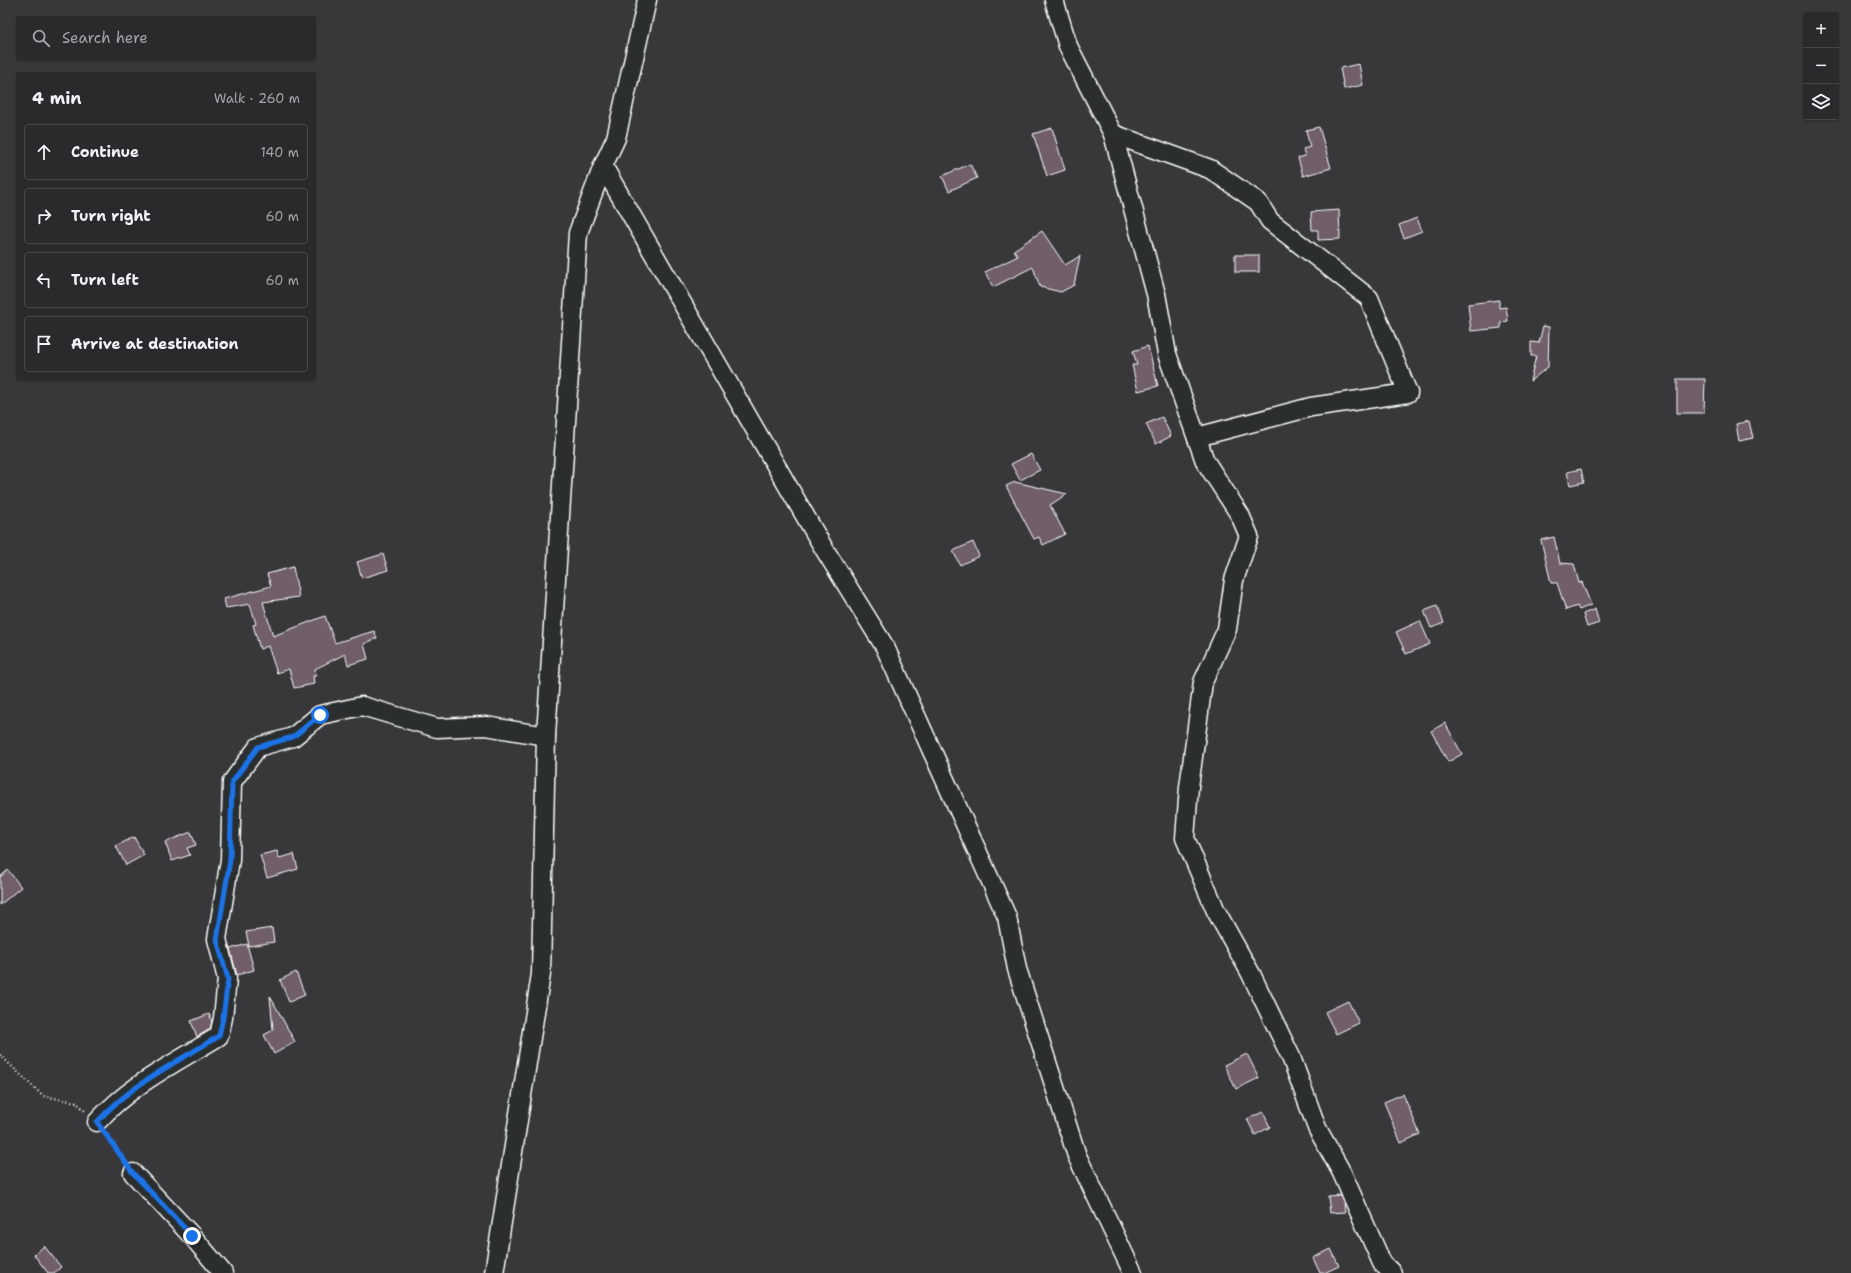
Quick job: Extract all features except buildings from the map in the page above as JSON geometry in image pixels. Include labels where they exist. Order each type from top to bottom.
[{"type":"street","points":[[494,1273],[540,974],[546,736],[578,233],[603,166],[616,138],[647,0]]},
{"type":"street","points":[[1054,0],[1068,46],[1113,134],[1156,294],[1167,354],[1205,461],[1240,515],[1249,536],[1234,580],[1227,629],[1203,682],[1189,787],[1184,838],[1216,911],[1252,974],[1291,1057],[1317,1128],[1342,1173],[1382,1263],[1392,1273]]},
{"type":"street","points":[[1113,134],[1210,169],[1258,202],[1270,221],[1369,298],[1408,393],[1311,407],[1197,437]]},
{"type":"street","points":[[603,166],[823,547],[885,647],[1007,917],[1017,969],[1077,1156],[1133,1273]]},
{"type":"street","points":[[97,1122],[107,1111],[149,1077],[219,1036],[228,979],[217,940],[230,860],[232,782],[258,747],[293,737],[320,715],[362,706],[437,728],[486,726],[546,736]]},
{"type":"street","points":[[133,1173],[192,1236],[223,1273]]},
{"type":"path","points":[[0,1055],[42,1096],[76,1102],[97,1122],[133,1173]]},
{"type":"route","points":[[192,1236],[133,1173],[97,1122],[107,1111],[149,1077],[219,1036],[228,979],[217,940],[230,860],[232,782],[258,747],[293,737],[320,715]]}]
